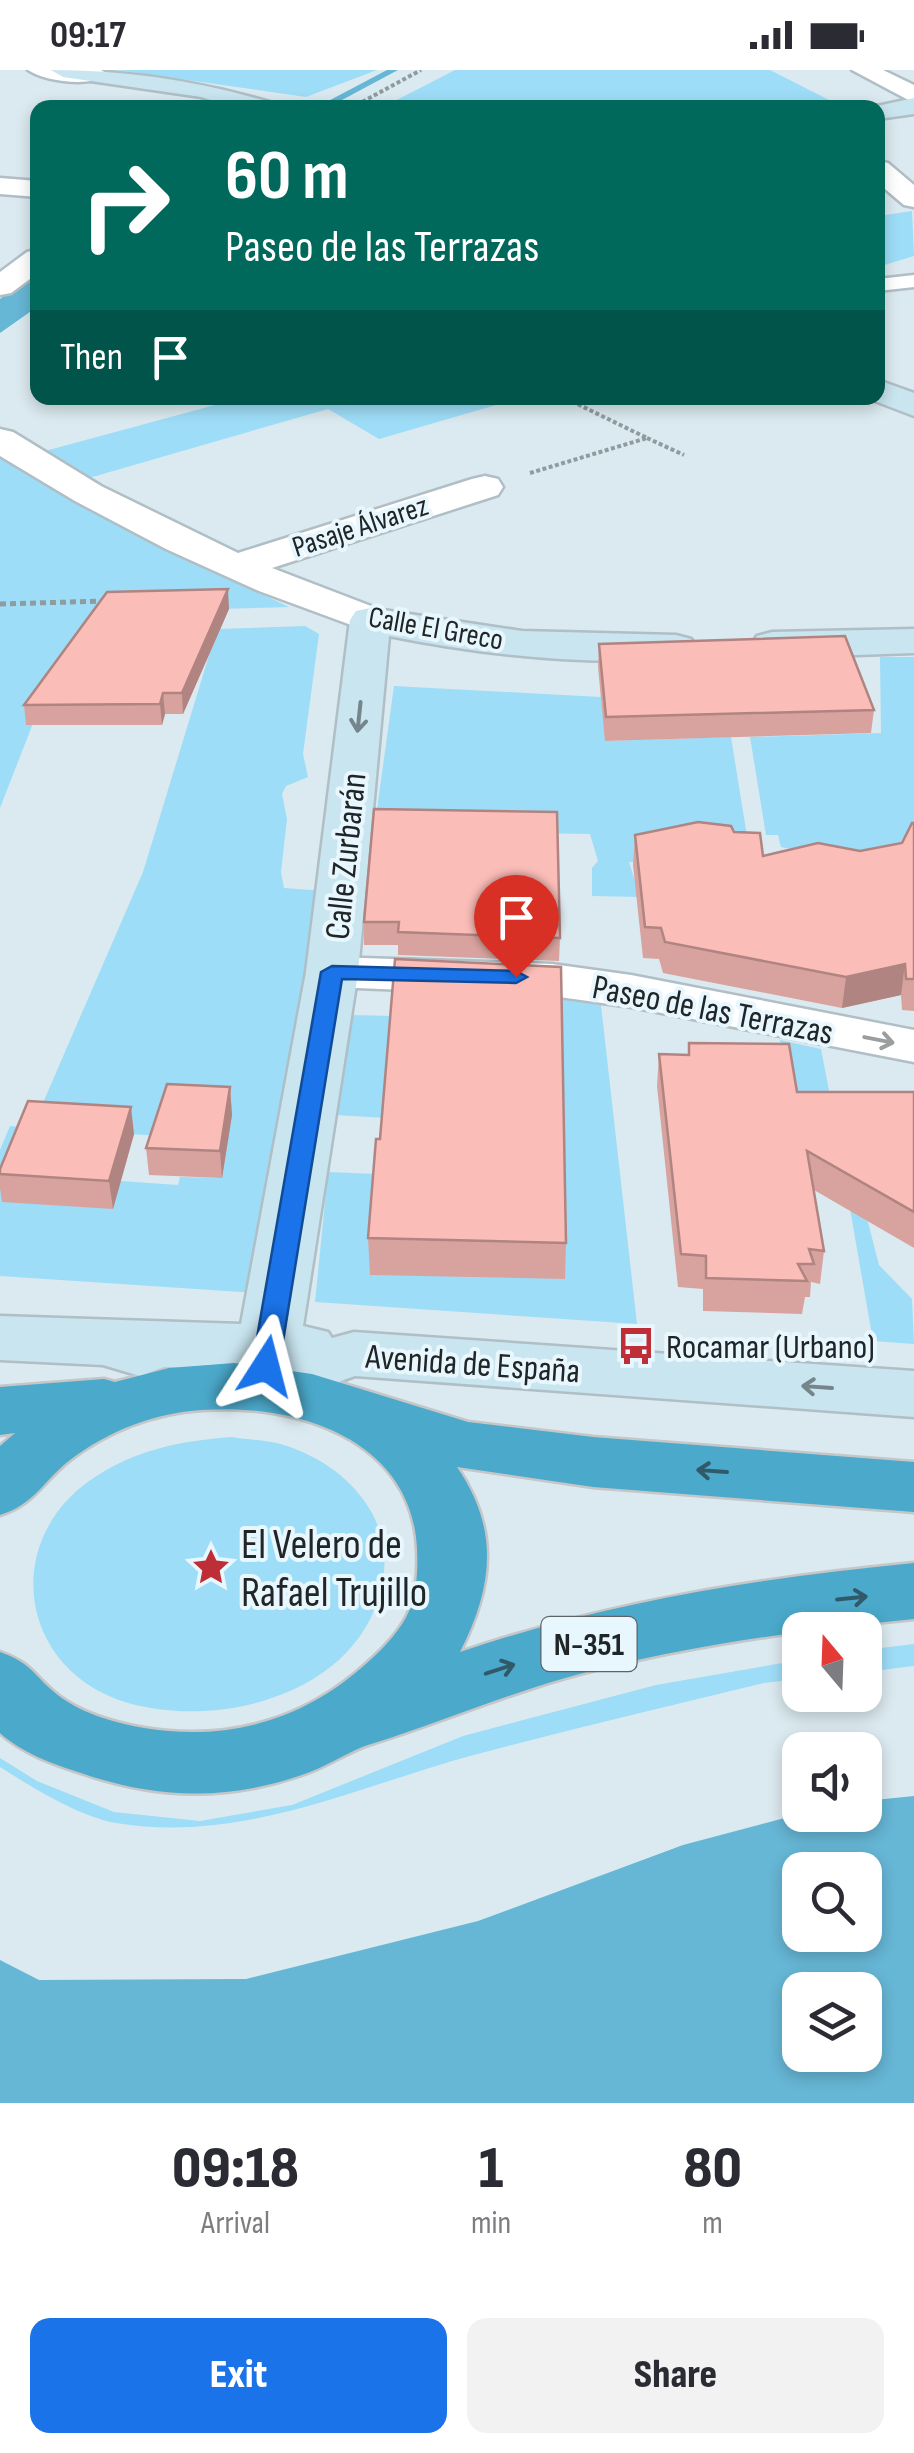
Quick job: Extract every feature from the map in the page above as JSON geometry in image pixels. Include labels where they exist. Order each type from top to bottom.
[{"type":"highway","name":"N-351","points":[[0,1411],[137,1398],[256,1377],[323,1400],[358,1385],[444,1502],[455,1557],[444,1616],[408,1672],[350,1720],[277,1752]]},
{"type":"highway","name":"Avenida de España","points":[[358,1385],[468,1446],[593,1462],[914,1487]]},
{"type":"highway","name":"N-351","points":[[0,1490],[36,1452],[66,1430],[137,1398]]},
{"type":"highway","name":"N-351","points":[[0,1682],[33,1718],[104,1752],[190,1765],[277,1752],[426,1693],[544,1654],[759,1608],[914,1590]]},
{"type":"street","points":[[63,70],[204,90],[237,100]]},
{"type":"street","points":[[864,70],[914,95]]},
{"type":"street","points":[[885,109],[914,106]]},
{"type":"street","points":[[885,177],[914,198]]},
{"type":"street","points":[[0,186],[30,188]]},
{"type":"street","points":[[0,286],[30,264]]},
{"type":"street","points":[[885,393],[914,406]]},
{"type":"street","name":"Calle El Greco","points":[[0,440],[114,510],[236,567],[370,620],[557,646],[914,642]]},
{"type":"street","name":"Pasaje Álvarez","points":[[236,567],[485,487]]},
{"type":"street","name":"Calle Zurbarán","points":[[256,1377],[332,972],[370,620]]},
{"type":"street","name":"Paseo de las Terrazas","points":[[332,972],[552,980],[631,991],[914,1046]]},
{"type":"street","points":[[0,1338],[105,1344],[166,1362],[256,1377]]},
{"type":"street","name":"Avenida de España","points":[[358,1385],[914,1394]]},
{"type":"lane","points":[[36,70],[63,76],[102,76]]},
{"type":"lane","points":[[885,283],[914,281]]},
{"type":"path","points":[[366,100],[421,70]]},
{"type":"path","points":[[579,405],[684,455]]},
{"type":"path","points":[[485,487],[647,438]]},
{"type":"path","points":[[0,604],[113,601]]},
{"type":"shaded area","points":[[117,70],[377,70],[306,97]]},
{"type":"shaded area","points":[[455,70],[770,70],[829,100],[397,100]]},
{"type":"shaded area","points":[[912,211],[914,256],[885,265],[885,215]]},
{"type":"shaded area","points":[[30,275],[30,312],[0,333],[0,299]]},
{"type":"shaded area","points":[[215,405],[496,405],[379,439],[328,409],[89,478],[45,451]]},
{"type":"shaded area","points":[[0,454],[100,516],[289,607],[109,612],[39,708],[0,808]]},
{"type":"shaded area","points":[[305,626],[319,634],[303,754],[308,777],[286,786],[282,794],[287,819],[281,872],[284,888],[325,891],[257,1293],[0,1276],[0,1150],[10,1126],[32,1128],[143,872],[217,629]],"holes":[[[32,1128],[162,1136],[222,1178],[180,1177],[178,1185],[121,1181]]]},
{"type":"shaded area","points":[[880,657],[914,657],[914,853],[824,856],[781,847],[778,835],[766,835],[750,737],[881,733]]},
{"type":"shaded area","points":[[394,686],[601,697],[606,741],[731,737],[747,836],[668,863],[629,862],[640,897],[592,896],[592,868],[598,861],[590,834],[374,831]]},
{"type":"shaded area","points":[[506,992],[601,1005],[637,1324],[315,1302],[328,1172],[377,1174]]},
{"type":"shaded area","points":[[352,1015],[393,1016],[386,1118],[335,1115]]},
{"type":"shaded area","points":[[780,1040],[821,1049],[832,1106],[793,1120]]},
{"type":"shaded area","points":[[849,1203],[863,1203],[879,1265],[912,1299],[914,1344],[873,1341]]},
{"type":"shaded area","points":[[232,1437],[278,1443],[311,1456],[346,1480],[372,1513],[381,1534],[384,1566],[378,1600],[362,1633],[338,1661],[308,1682],[238,1707],[163,1710],[128,1703],[92,1687],[64,1664],[45,1636],[35,1604],[34,1571],[42,1538],[61,1508],[106,1470],[157,1449]]},
{"type":"shaded area","points":[[914,1644],[914,1666],[882,1670],[882,1648]]},
{"type":"shaded area","points":[[782,1663],[782,1681],[470,1756],[296,1809],[207,1826],[162,1827],[102,1820],[56,1800],[0,1767],[0,1758],[37,1781],[114,1812],[200,1821],[292,1805],[463,1736],[656,1685]]},
{"type":"shaded area","points":[[914,1796],[914,2103],[0,2103],[0,1960],[39,1980],[246,1979],[478,1921],[683,1845],[782,1819],[782,1832],[882,1832],[882,1799]]},
{"type":"building","points":[[228,589],[182,693],[163,693],[160,704],[24,705],[107,592]]},
{"type":"building","points":[[845,636],[874,710],[606,717],[599,644]]},
{"type":"building","points":[[374,809],[557,812],[560,938],[398,932],[399,922],[364,922]]},
{"type":"building","points":[[698,822],[731,826],[734,832],[760,833],[763,856],[818,843],[860,851],[902,843],[914,823],[914,979],[906,979],[905,964],[846,977],[665,942],[661,928],[645,927],[635,835]]},
{"type":"building","points":[[395,959],[561,967],[566,1243],[368,1238]]},
{"type":"building","points":[[689,1043],[789,1044],[797,1092],[914,1092],[914,1212],[807,1151],[824,1251],[809,1249],[814,1264],[798,1264],[807,1281],[706,1278],[706,1256],[681,1254],[659,1054],[689,1055]]},
{"type":"building","points":[[167,1084],[230,1087],[220,1151],[146,1148]]},
{"type":"building","points":[[28,1101],[131,1107],[109,1181],[0,1174]]},
{"type":"waterway","points":[[335,100],[394,70]]},
{"type":"place","name":"Rocamar (Urbano)","points":[[636,1346]]},
{"type":"place","name":"El Velero de Rafael Trujillo","points":[[211,1567]]},
{"type":"route","points":[[266,1366],[332,972],[516,977]]}]
